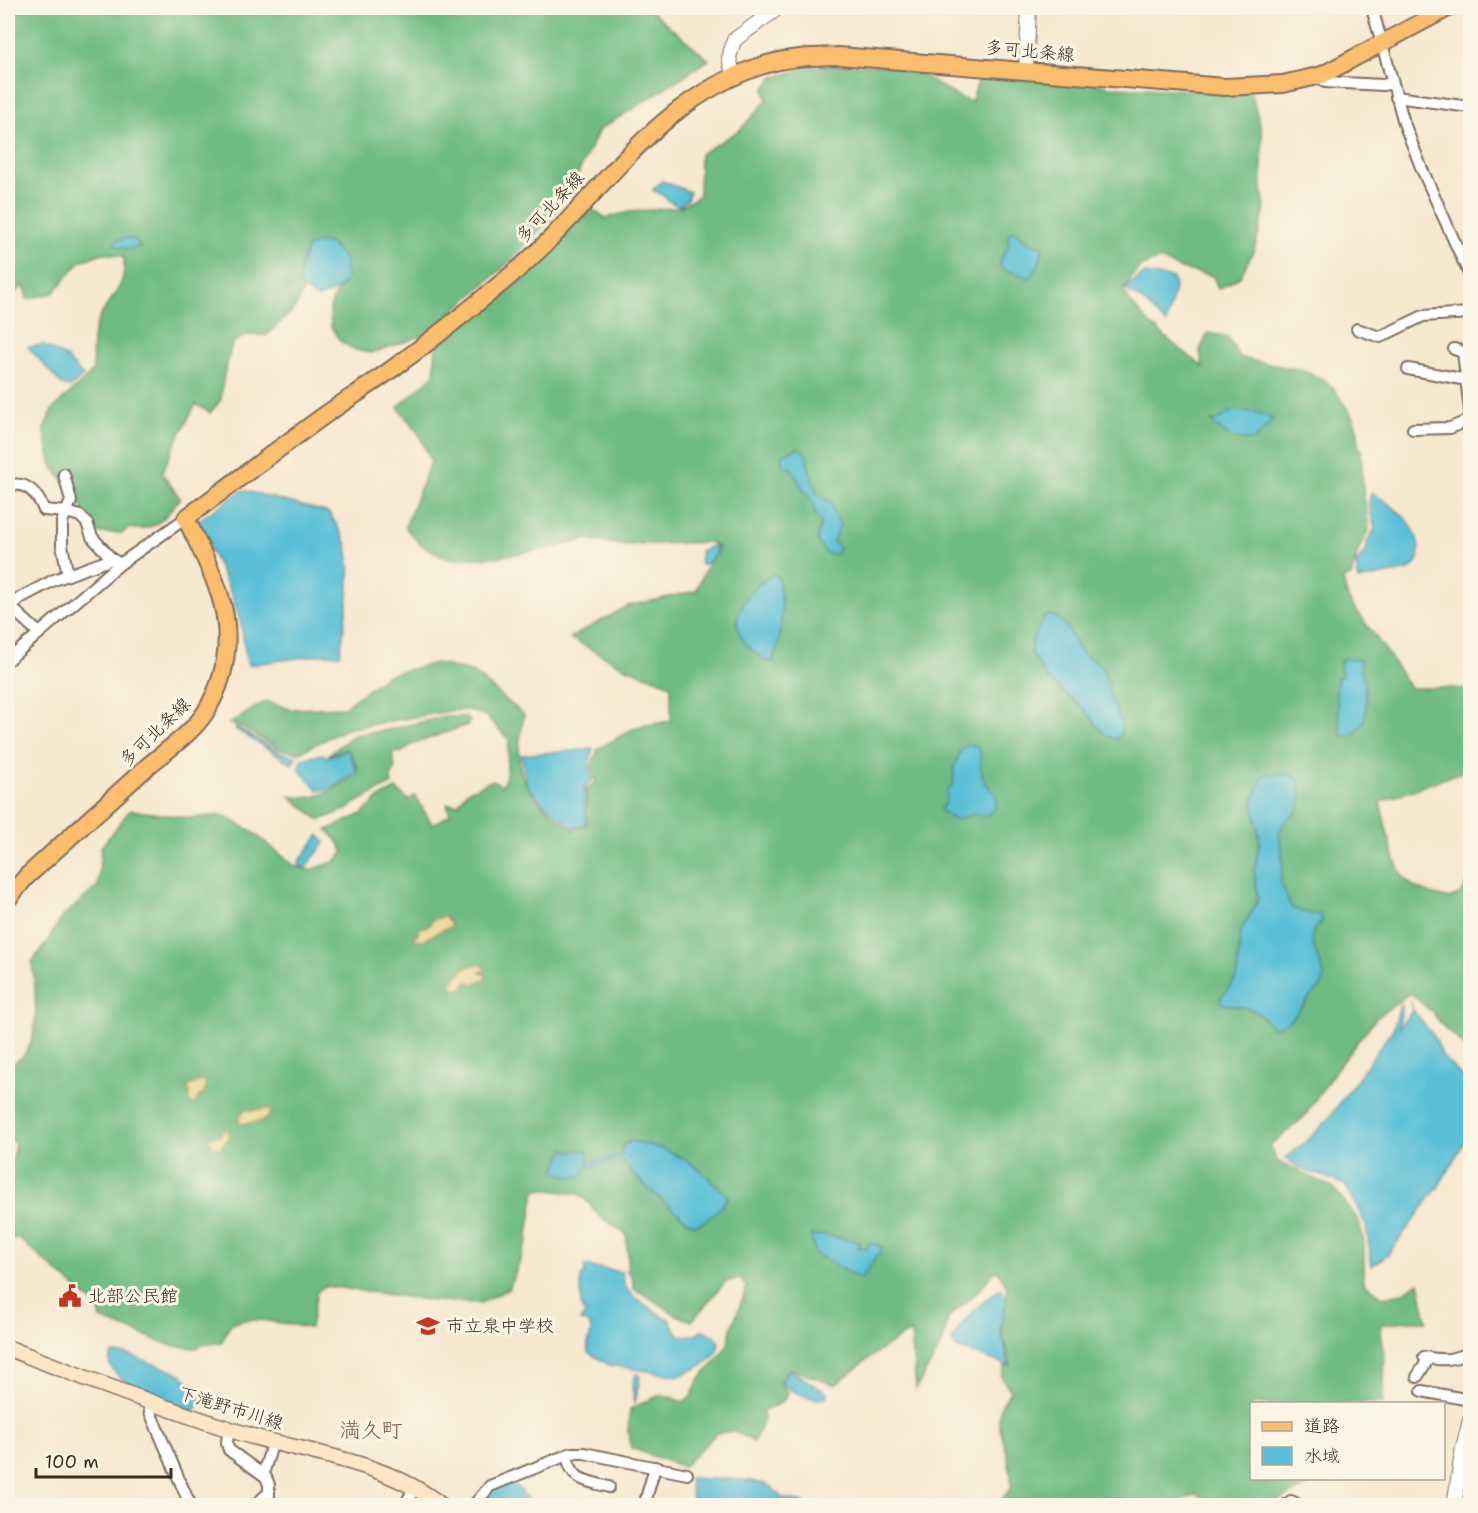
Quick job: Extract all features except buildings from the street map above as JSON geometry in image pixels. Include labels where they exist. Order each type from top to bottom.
[{"type":"main road","name":"多可北条線","points":[[8,898],[26,877],[176,743],[204,715],[215,695],[224,667],[227,643],[226,623],[220,594],[186,518],[324,415],[402,362],[513,274],[642,140],[669,117],[705,93],[734,77],[767,64],[801,58],[839,56],[1225,87],[1283,84],[1322,75],[1448,8]]},
{"type":"main road","name":"下滝野市川線","points":[[8,1348],[149,1404],[228,1429],[369,1468],[414,1488],[442,1506]]},
{"type":"street","points":[[734,77],[729,58],[734,40],[778,8]]},
{"type":"street","points":[[1026,70],[1029,8]]},
{"type":"street","points":[[1372,8],[1396,97],[1421,167],[1470,276]]},
{"type":"street","points":[[1322,75],[1325,82],[1383,85],[1392,83]]},
{"type":"street","points":[[1396,97],[1470,107]]},
{"type":"street","points":[[1357,329],[1380,337],[1423,316],[1470,313]]},
{"type":"street","points":[[1454,349],[1463,352],[1470,411]]},
{"type":"street","points":[[1407,369],[1467,380]]},
{"type":"street","points":[[1413,429],[1456,427],[1470,420]]},
{"type":"street","points":[[64,474],[71,501],[62,522],[62,545],[68,575]]},
{"type":"street","points":[[8,486],[16,483],[25,484],[37,497],[44,510],[67,512],[80,516],[87,524],[92,537],[116,561]]},
{"type":"street","points":[[8,660],[116,561],[186,518]]},
{"type":"street","points":[[39,633],[9,609],[20,598],[68,575],[116,561]]},
{"type":"street","points":[[1417,1377],[1426,1358],[1448,1360],[1470,1353]]},
{"type":"street","points":[[1422,1391],[1470,1400]]},
{"type":"street","points":[[149,1404],[150,1412],[192,1506]]},
{"type":"street","points":[[1454,1506],[1464,1482],[1470,1420]]},
{"type":"street","points":[[228,1429],[226,1444],[229,1449],[266,1477],[271,1501]]},
{"type":"street","points":[[263,1474],[273,1442]]},
{"type":"street","points":[[473,1506],[490,1486],[567,1455],[584,1453],[687,1474]]},
{"type":"street","points":[[567,1455],[572,1472],[579,1478],[609,1487]]},
{"type":"street","points":[[644,1506],[655,1467]]},
{"type":"street","points":[[405,1506],[414,1488]]},
{"type":"street","points":[[255,1506],[265,1496],[271,1501]]},
{"type":"street","points":[[1285,1506],[1291,1501],[1301,1506]]},
{"type":"green space","points":[[8,8],[648,8],[709,60],[599,130],[573,184],[548,222],[504,267],[427,334],[372,353],[355,350],[341,342],[331,327],[330,309],[334,296],[344,283],[347,273],[344,265],[345,259],[329,243],[309,246],[299,275],[299,285],[303,290],[295,308],[267,335],[244,335],[232,344],[223,380],[221,400],[210,413],[196,404],[173,448],[162,473],[180,498],[175,505],[153,526],[129,528],[122,533],[92,533],[82,521],[83,507],[52,466],[44,429],[52,410],[93,371],[94,333],[97,322],[123,278],[123,256],[103,253],[81,261],[53,293],[27,299],[24,285],[10,297],[8,296]]},
{"type":"green space","points":[[813,66],[890,66],[918,73],[971,102],[981,73],[1091,82],[1110,87],[1251,92],[1262,133],[1262,188],[1265,208],[1255,248],[1240,277],[1218,289],[1213,276],[1181,269],[1159,259],[1138,268],[1123,290],[1130,302],[1149,322],[1203,367],[1200,350],[1208,333],[1228,337],[1239,357],[1297,369],[1319,378],[1333,388],[1357,428],[1369,529],[1358,551],[1351,576],[1343,579],[1348,599],[1410,688],[1456,688],[1470,691],[1470,769],[1380,802],[1397,864],[1409,883],[1426,892],[1449,899],[1461,894],[1470,878],[1470,1054],[1459,1040],[1445,1029],[1434,1014],[1410,993],[1376,1018],[1337,1068],[1304,1117],[1270,1146],[1277,1161],[1334,1188],[1359,1221],[1364,1243],[1364,1283],[1383,1297],[1402,1293],[1419,1282],[1427,1321],[1405,1321],[1380,1325],[1385,1356],[1383,1402],[1250,1402],[1250,1480],[1314,1480],[1310,1485],[1272,1504],[1212,1505],[1196,1494],[1177,1502],[1178,1505],[1003,1505],[1002,1499],[1012,1487],[999,1416],[1000,1408],[1011,1391],[1001,1377],[1005,1366],[1011,1366],[1002,1328],[1007,1292],[1003,1278],[996,1270],[977,1292],[948,1318],[943,1342],[916,1389],[911,1332],[881,1350],[835,1385],[790,1369],[786,1371],[780,1383],[788,1393],[778,1404],[763,1411],[764,1419],[754,1442],[735,1431],[717,1433],[683,1467],[631,1448],[628,1431],[630,1409],[662,1394],[683,1402],[691,1397],[700,1378],[719,1358],[728,1344],[731,1329],[747,1287],[740,1279],[726,1281],[692,1321],[676,1315],[634,1289],[632,1277],[627,1271],[626,1234],[599,1216],[579,1194],[541,1189],[535,1191],[527,1242],[509,1289],[480,1303],[435,1301],[325,1286],[317,1292],[310,1328],[268,1321],[245,1320],[230,1326],[221,1343],[205,1344],[196,1348],[172,1346],[101,1319],[98,1307],[17,1237],[8,1245],[8,1170],[11,1168],[15,1144],[8,1138],[8,1068],[23,1056],[33,1036],[36,1010],[32,962],[61,918],[98,886],[101,847],[130,810],[190,818],[221,815],[250,830],[295,866],[311,870],[334,862],[344,852],[327,830],[362,814],[379,798],[396,789],[408,800],[415,796],[432,824],[450,815],[447,804],[459,804],[466,792],[493,780],[502,786],[506,776],[509,740],[486,716],[469,710],[450,711],[346,729],[298,753],[279,749],[242,727],[229,724],[266,701],[290,709],[344,707],[387,675],[436,663],[474,673],[524,715],[519,753],[523,778],[544,807],[574,830],[587,825],[586,789],[596,782],[592,764],[598,749],[636,727],[671,721],[671,685],[622,666],[570,638],[628,606],[696,591],[709,561],[717,554],[718,547],[710,542],[622,545],[587,539],[498,557],[448,559],[420,544],[405,527],[431,461],[419,434],[398,407],[434,375],[436,343],[588,207],[606,218],[629,212],[680,207],[699,196],[700,154],[740,130],[767,100],[764,90],[772,78]]},
{"type":"green space","points":[[444,717],[465,717],[470,721],[467,725],[411,745],[402,752],[392,753],[395,769],[391,777],[392,784],[348,809],[320,820],[290,796],[318,796],[357,774],[357,767],[348,749],[328,755],[354,735]]},
{"type":"sand","points":[[444,916],[451,924],[450,928],[425,939],[416,940],[414,936],[418,934],[420,928],[429,926],[432,920]]},
{"type":"sand","points":[[480,964],[485,968],[485,971],[480,973],[486,975],[485,979],[475,984],[467,982],[463,989],[453,988],[452,982],[464,968]]},
{"type":"sand","points":[[200,1081],[206,1084],[204,1094],[198,1097],[195,1105],[189,1101],[190,1092],[187,1087]]},
{"type":"sand","points":[[269,1108],[271,1113],[262,1120],[242,1124],[238,1120],[245,1109],[253,1111]]},
{"type":"sand","points":[[224,1129],[229,1130],[228,1138],[220,1148],[213,1148],[210,1136],[220,1136]]},
{"type":"water","points":[[662,181],[690,192],[680,206],[653,190]]},
{"type":"water","points":[[1011,231],[1029,243],[1043,246],[1040,262],[1031,278],[1002,269],[999,263],[1009,245],[1008,237]]},
{"type":"water","points":[[126,238],[136,240],[140,247],[126,249],[114,245],[116,241]]},
{"type":"water","points":[[329,243],[345,259],[347,274],[340,287],[317,298],[299,285],[299,280],[301,265],[309,246]]},
{"type":"water","points":[[1144,274],[1173,278],[1175,288],[1166,324],[1142,300],[1124,289]]},
{"type":"water","points":[[43,345],[66,357],[83,376],[70,387],[62,385],[28,347]]},
{"type":"water","points":[[1232,411],[1255,412],[1273,419],[1255,440],[1235,438],[1220,430],[1211,421],[1216,421]]},
{"type":"water","points":[[797,448],[805,452],[816,491],[832,504],[840,525],[833,541],[839,548],[836,554],[828,554],[820,546],[817,539],[821,522],[815,514],[814,503],[801,487],[792,468],[783,465],[781,456]]},
{"type":"water","points":[[243,490],[329,513],[339,529],[347,546],[349,558],[348,600],[340,655],[326,654],[248,665],[242,629],[234,601],[195,523]]},
{"type":"water","points":[[1371,492],[1409,522],[1417,539],[1419,556],[1409,570],[1358,580],[1356,563],[1367,550],[1367,542],[1375,529],[1369,504]]},
{"type":"water","points":[[712,546],[716,547],[714,556],[710,561],[701,565],[700,551]]},
{"type":"water","points":[[773,574],[778,576],[782,619],[773,661],[766,661],[745,643],[739,633],[737,623],[739,613],[749,595]]},
{"type":"water","points":[[1048,615],[1064,623],[1081,653],[1103,667],[1111,699],[1122,723],[1121,733],[1116,739],[1106,734],[1082,707],[1046,677],[1032,655],[1033,640],[1043,618]]},
{"type":"water","points":[[1343,659],[1360,660],[1366,704],[1362,725],[1355,732],[1344,737],[1341,733],[1336,692],[1337,678],[1342,677],[1340,662]]},
{"type":"water","points":[[236,727],[279,752],[296,757],[292,764],[235,729]]},
{"type":"water","points":[[971,744],[979,748],[983,778],[995,795],[997,803],[988,815],[972,814],[955,820],[941,809],[946,802],[947,791],[953,785],[954,767],[962,748]]},
{"type":"water","points":[[593,749],[589,763],[593,780],[584,787],[586,824],[574,828],[545,805],[527,785],[521,755]]},
{"type":"water","points":[[348,750],[357,771],[334,787],[318,790],[299,770],[301,759],[323,754],[327,757]]},
{"type":"water","points":[[1269,773],[1291,775],[1299,780],[1300,807],[1284,822],[1279,833],[1283,864],[1280,881],[1291,907],[1302,912],[1320,915],[1322,921],[1314,931],[1312,942],[1324,976],[1321,986],[1294,1016],[1274,1027],[1255,1011],[1221,1003],[1220,999],[1235,980],[1241,930],[1258,899],[1254,871],[1260,841],[1253,802],[1263,776]]},
{"type":"water","points":[[319,835],[325,843],[305,868],[300,866],[299,862]]},
{"type":"water","points":[[1410,1000],[1413,1010],[1435,1038],[1443,1057],[1470,1085],[1470,1131],[1440,1184],[1388,1254],[1372,1266],[1366,1225],[1345,1184],[1299,1168],[1285,1158],[1307,1141],[1329,1118],[1393,1029],[1400,1006],[1402,1005],[1399,1027],[1412,1011]]},
{"type":"water","points":[[631,1141],[661,1148],[685,1159],[696,1166],[728,1197],[714,1214],[696,1225],[690,1223],[643,1184],[621,1159],[585,1168],[582,1176],[571,1177],[555,1171],[565,1149],[573,1152],[585,1150],[588,1153],[588,1163],[622,1155],[623,1145]]},
{"type":"water","points":[[811,1235],[824,1235],[859,1242],[858,1247],[867,1249],[869,1243],[883,1247],[880,1255],[877,1255],[861,1279],[815,1254]]},
{"type":"water","points":[[584,1266],[622,1272],[628,1291],[648,1307],[669,1319],[681,1336],[695,1335],[703,1330],[715,1336],[719,1343],[716,1354],[703,1365],[679,1376],[609,1365],[588,1352],[590,1326],[587,1322],[580,1321],[586,1312],[582,1310],[581,1298],[581,1277],[585,1272]]},
{"type":"water","points":[[1001,1289],[1007,1300],[1000,1329],[1010,1366],[955,1347],[952,1342],[954,1335],[965,1320]]},
{"type":"water","points":[[112,1354],[126,1354],[181,1374],[201,1396],[194,1412],[132,1387],[114,1371],[109,1361]]},
{"type":"water","points":[[790,1370],[827,1393],[826,1398],[802,1395],[781,1383],[787,1371]]},
{"type":"water","points":[[636,1374],[640,1377],[635,1403],[632,1387]]},
{"type":"water","points":[[689,1478],[765,1484],[783,1498],[802,1501],[806,1505],[693,1505]]},
{"type":"water","points":[[512,1481],[533,1505],[477,1506],[492,1489]]},
{"type":"place","name":"北部公民館","points":[[70,1296]]},
{"type":"place","name":"市立泉中学校","points":[[428,1326]]},
{"type":"district","name":"満久町","points":[[371,1430]]}]
